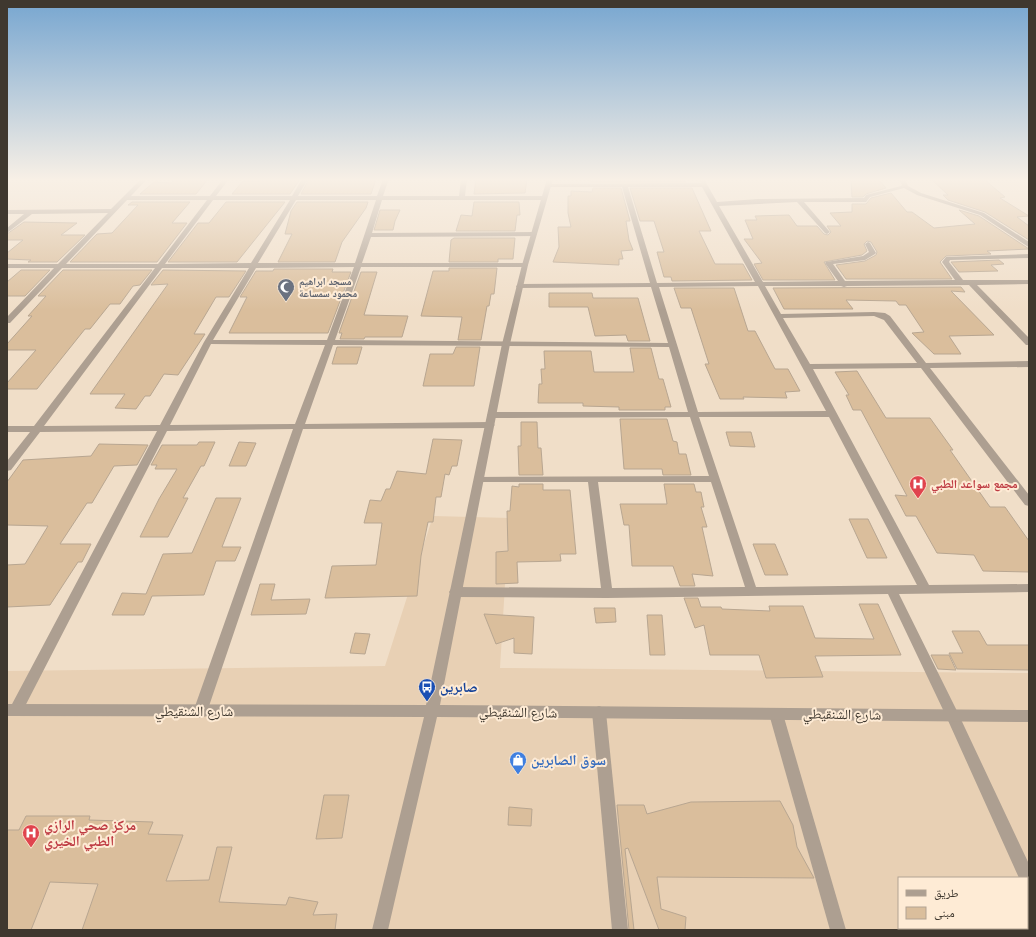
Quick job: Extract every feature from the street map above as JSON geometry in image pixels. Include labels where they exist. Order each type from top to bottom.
[{"type":"street","points":[[7,231],[17,223]]},
{"type":"street","points":[[7,321],[102,223]]},
{"type":"street","points":[[7,468],[193,223]]},
{"type":"street","points":[[11,710],[208,342],[280,223]]},
{"type":"street","points":[[200,712],[299,426],[358,266],[372,223]]},
{"type":"street","points":[[380,930],[432,711],[506,344],[525,265],[537,223]]},
{"type":"street","points":[[635,223],[694,415],[752,591]]},
{"type":"street","points":[[726,223],[807,367],[925,589]]},
{"type":"street","points":[[819,223],[827,232]]},
{"type":"street","points":[[995,223],[1029,245]]},
{"type":"street","points":[[368,235],[534,234]]},
{"type":"street","points":[[844,285],[828,263],[865,258],[873,252],[868,244]]},
{"type":"street","points":[[961,283],[944,262],[948,258],[1029,256]]},
{"type":"street","points":[[7,266],[525,265]]},
{"type":"street","points":[[970,282],[1029,343]]},
{"type":"street","points":[[520,286],[761,286],[1029,282]]},
{"type":"street","points":[[779,316],[882,315],[887,318],[926,366],[1029,502]]},
{"type":"street","points":[[208,342],[673,345]]},
{"type":"street","points":[[807,367],[1029,364]]},
{"type":"street","points":[[7,429],[164,426],[299,426],[694,415],[831,414]]},
{"type":"street","points":[[479,479],[716,479]]},
{"type":"street","points":[[593,480],[607,593]]},
{"type":"street","points":[[455,592],[607,593],[1029,588]]},
{"type":"street","points":[[891,589],[952,715],[1027,877]]},
{"type":"street","name":"شارع الشنقيطي","points":[[11,710],[200,712],[432,711],[1029,716]]},
{"type":"street","points":[[599,712],[620,930]]},
{"type":"street","points":[[776,714],[838,930]]},
{"type":"shaded area","name":"سوق الصابرين","points":[[433,516],[509,518],[500,668],[1029,673],[1029,930],[7,930],[7,671],[385,666]]},
{"type":"building","points":[[23,223],[63,223],[77,223],[61,235],[85,235],[57,262],[28,262],[31,260],[7,259],[7,253],[23,240],[7,240],[7,234]]},
{"type":"building","points":[[122,223],[187,223],[157,262],[70,262],[97,234],[112,233]]},
{"type":"building","points":[[198,223],[268,223],[237,262],[168,262]]},
{"type":"building","points":[[288,223],[356,223],[342,242],[335,262],[278,262],[292,234],[285,234]]},
{"type":"building","points":[[376,223],[395,223],[393,230],[374,230]]},
{"type":"building","points":[[459,223],[516,223],[515,231],[456,231]]},
{"type":"building","points":[[570,223],[626,223],[629,240],[633,250],[621,251],[623,259],[619,259],[619,265],[553,262],[559,247],[558,227],[571,227]]},
{"type":"building","points":[[655,223],[707,223],[711,231],[699,231],[715,264],[743,264],[752,280],[672,281],[671,277],[664,277],[657,252],[664,252]]},
{"type":"building","points":[[746,223],[795,223],[797,226],[817,226],[824,234],[828,235],[831,232],[827,226],[841,226],[838,223],[927,223],[934,228],[975,224],[974,223],[989,223],[1029,249],[987,251],[991,254],[946,256],[940,262],[952,279],[846,279],[836,265],[865,261],[876,255],[877,252],[871,242],[867,241],[864,244],[867,251],[862,255],[824,262],[835,280],[763,280],[754,264],[762,263],[744,239],[753,239]]},
{"type":"building","points":[[1002,223],[1025,223],[1029,226],[1029,240]]},
{"type":"building","points":[[454,238],[515,238],[513,259],[498,259],[498,262],[449,262],[451,240]]},
{"type":"building","points":[[999,260],[1004,264],[991,265],[998,271],[959,272],[951,262]]},
{"type":"building","points":[[449,268],[497,268],[494,294],[491,294],[489,306],[487,306],[481,340],[458,340],[462,317],[421,316],[433,271],[449,271]]},
{"type":"building","name":"مسجد ابراهيم محمود سمساعة","points":[[274,269],[333,269],[332,272],[351,272],[328,333],[229,333],[247,297],[240,297],[256,271],[273,271]]},
{"type":"building","points":[[21,270],[50,270],[25,296],[7,296],[7,282]]},
{"type":"building","points":[[63,270],[152,270],[140,285],[133,286],[120,304],[110,304],[90,329],[85,329],[37,389],[7,389],[7,383],[36,350],[7,350],[7,344],[32,316],[28,316],[46,296],[38,296]]},
{"type":"building","points":[[163,270],[246,271],[229,297],[216,297],[194,334],[205,334],[178,375],[164,374],[150,396],[145,396],[136,409],[115,408],[125,394],[90,394],[168,284],[151,285]]},
{"type":"building","points":[[361,272],[377,272],[364,315],[408,316],[402,337],[340,339],[342,333],[339,333]]},
{"type":"building","points":[[961,287],[965,292],[951,291],[994,335],[949,336],[961,354],[934,354],[912,333],[924,332],[906,305],[899,305],[896,301],[846,300],[853,309],[784,309],[773,288]]},
{"type":"building","points":[[674,288],[734,288],[748,331],[755,331],[775,369],[788,369],[800,391],[785,392],[787,398],[743,397],[744,399],[720,399],[705,364],[709,364],[691,308],[681,308]]},
{"type":"building","points":[[549,293],[592,293],[593,298],[638,298],[650,341],[628,341],[626,335],[595,336],[588,307],[549,307]]},
{"type":"building","points":[[337,347],[362,347],[357,364],[332,364]]},
{"type":"building","points":[[456,347],[480,347],[474,386],[423,386],[430,354],[453,354]]},
{"type":"building","points":[[630,348],[651,348],[659,379],[663,379],[671,407],[665,407],[665,410],[619,410],[619,407],[583,406],[583,403],[538,403],[539,384],[542,384],[541,369],[545,369],[544,351],[591,351],[594,372],[634,372]]},
{"type":"building","points":[[857,371],[886,418],[930,418],[953,450],[950,450],[990,507],[1005,507],[1029,541],[1029,572],[983,571],[974,555],[937,553],[916,516],[906,516],[895,495],[907,496],[861,410],[853,410],[846,395],[849,395],[835,372]]},
{"type":"building","points":[[620,419],[667,419],[673,441],[677,442],[679,454],[686,454],[691,475],[663,475],[662,469],[624,469]]},
{"type":"building","points":[[521,422],[537,422],[538,448],[541,448],[543,475],[519,475],[518,446],[521,446]]},
{"type":"building","points":[[726,432],[751,432],[755,447],[730,446]]},
{"type":"building","points":[[433,439],[462,440],[457,466],[452,466],[449,475],[445,474],[441,497],[436,497],[433,522],[428,522],[421,556],[417,596],[325,598],[332,566],[376,565],[382,523],[364,523],[370,500],[381,501],[386,489],[390,489],[397,471],[426,474]]},
{"type":"building","points":[[199,442],[215,442],[204,466],[201,466],[183,498],[188,498],[168,537],[140,537],[159,499],[177,469],[155,469],[157,465],[151,465],[162,445],[197,445]]},
{"type":"building","points":[[239,442],[256,443],[246,466],[229,466]]},
{"type":"building","points":[[99,444],[148,445],[137,465],[114,466],[92,503],[87,503],[60,544],[91,544],[82,562],[78,562],[50,605],[7,607],[7,565],[25,564],[48,526],[7,525],[7,482],[23,460],[91,456]]},
{"type":"building","points":[[519,484],[543,484],[543,490],[570,490],[576,554],[560,554],[561,561],[517,562],[518,583],[496,584],[496,552],[508,551],[507,511],[510,511],[512,486],[519,487]]},
{"type":"building","points":[[664,484],[694,484],[696,492],[701,492],[704,507],[701,507],[707,527],[702,527],[713,576],[692,574],[695,586],[680,586],[673,566],[632,566],[629,525],[624,525],[620,504],[667,504]]},
{"type":"building","points":[[216,498],[241,498],[222,547],[241,547],[235,561],[216,561],[204,595],[152,596],[144,615],[112,615],[122,593],[146,594],[163,554],[192,553]]},
{"type":"building","points":[[849,519],[868,519],[887,558],[867,558]]},
{"type":"building","points":[[753,544],[775,544],[788,575],[765,575]]},
{"type":"building","points":[[260,584],[275,584],[271,600],[310,599],[306,614],[251,615]]},
{"type":"building","points":[[684,598],[698,598],[701,607],[721,607],[722,609],[770,611],[769,606],[803,606],[815,638],[874,639],[859,604],[878,604],[901,655],[815,656],[823,677],[766,678],[759,655],[710,655],[704,625],[695,628]]},
{"type":"building","points":[[594,608],[615,608],[616,622],[596,623]]},
{"type":"building","points":[[484,614],[534,617],[532,654],[514,653],[514,638],[496,644]]},
{"type":"building","points":[[647,615],[662,615],[665,655],[650,655]]},
{"type":"building","points":[[952,631],[979,631],[987,645],[1029,645],[1029,670],[957,669],[949,653],[963,653]]},
{"type":"building","points":[[355,633],[370,634],[365,654],[350,653]]},
{"type":"building","points":[[931,655],[949,655],[956,670],[938,669]]},
{"type":"building","points":[[324,795],[349,795],[342,838],[316,839]]},
{"type":"building","points":[[780,801],[793,825],[797,847],[814,878],[657,877],[661,909],[686,917],[685,930],[659,930],[628,848],[625,849],[634,930],[629,930],[617,805],[644,805],[647,814],[691,802]]},
{"type":"building","points":[[509,807],[532,809],[531,826],[508,825]]},
{"type":"building","points":[[26,816],[90,816],[89,820],[153,822],[148,834],[183,835],[166,881],[209,880],[217,847],[232,847],[219,902],[286,905],[289,897],[318,902],[313,915],[337,914],[335,930],[82,930],[98,884],[50,882],[31,930],[7,930],[7,830],[19,830]]},
{"type":"place","name":"مسجد ابراهيم محمود سمساعة","points":[[286,302]]},
{"type":"place","name":"مجمع سواعد الطبي","points":[[918,499]]},
{"type":"place","name":"صابرين","points":[[427,702]]},
{"type":"place","name":"سوق الصابرين","points":[[518,775]]},
{"type":"place","name":"مركز صحي الرازي الطبي الخيري","points":[[31,848]]}]
